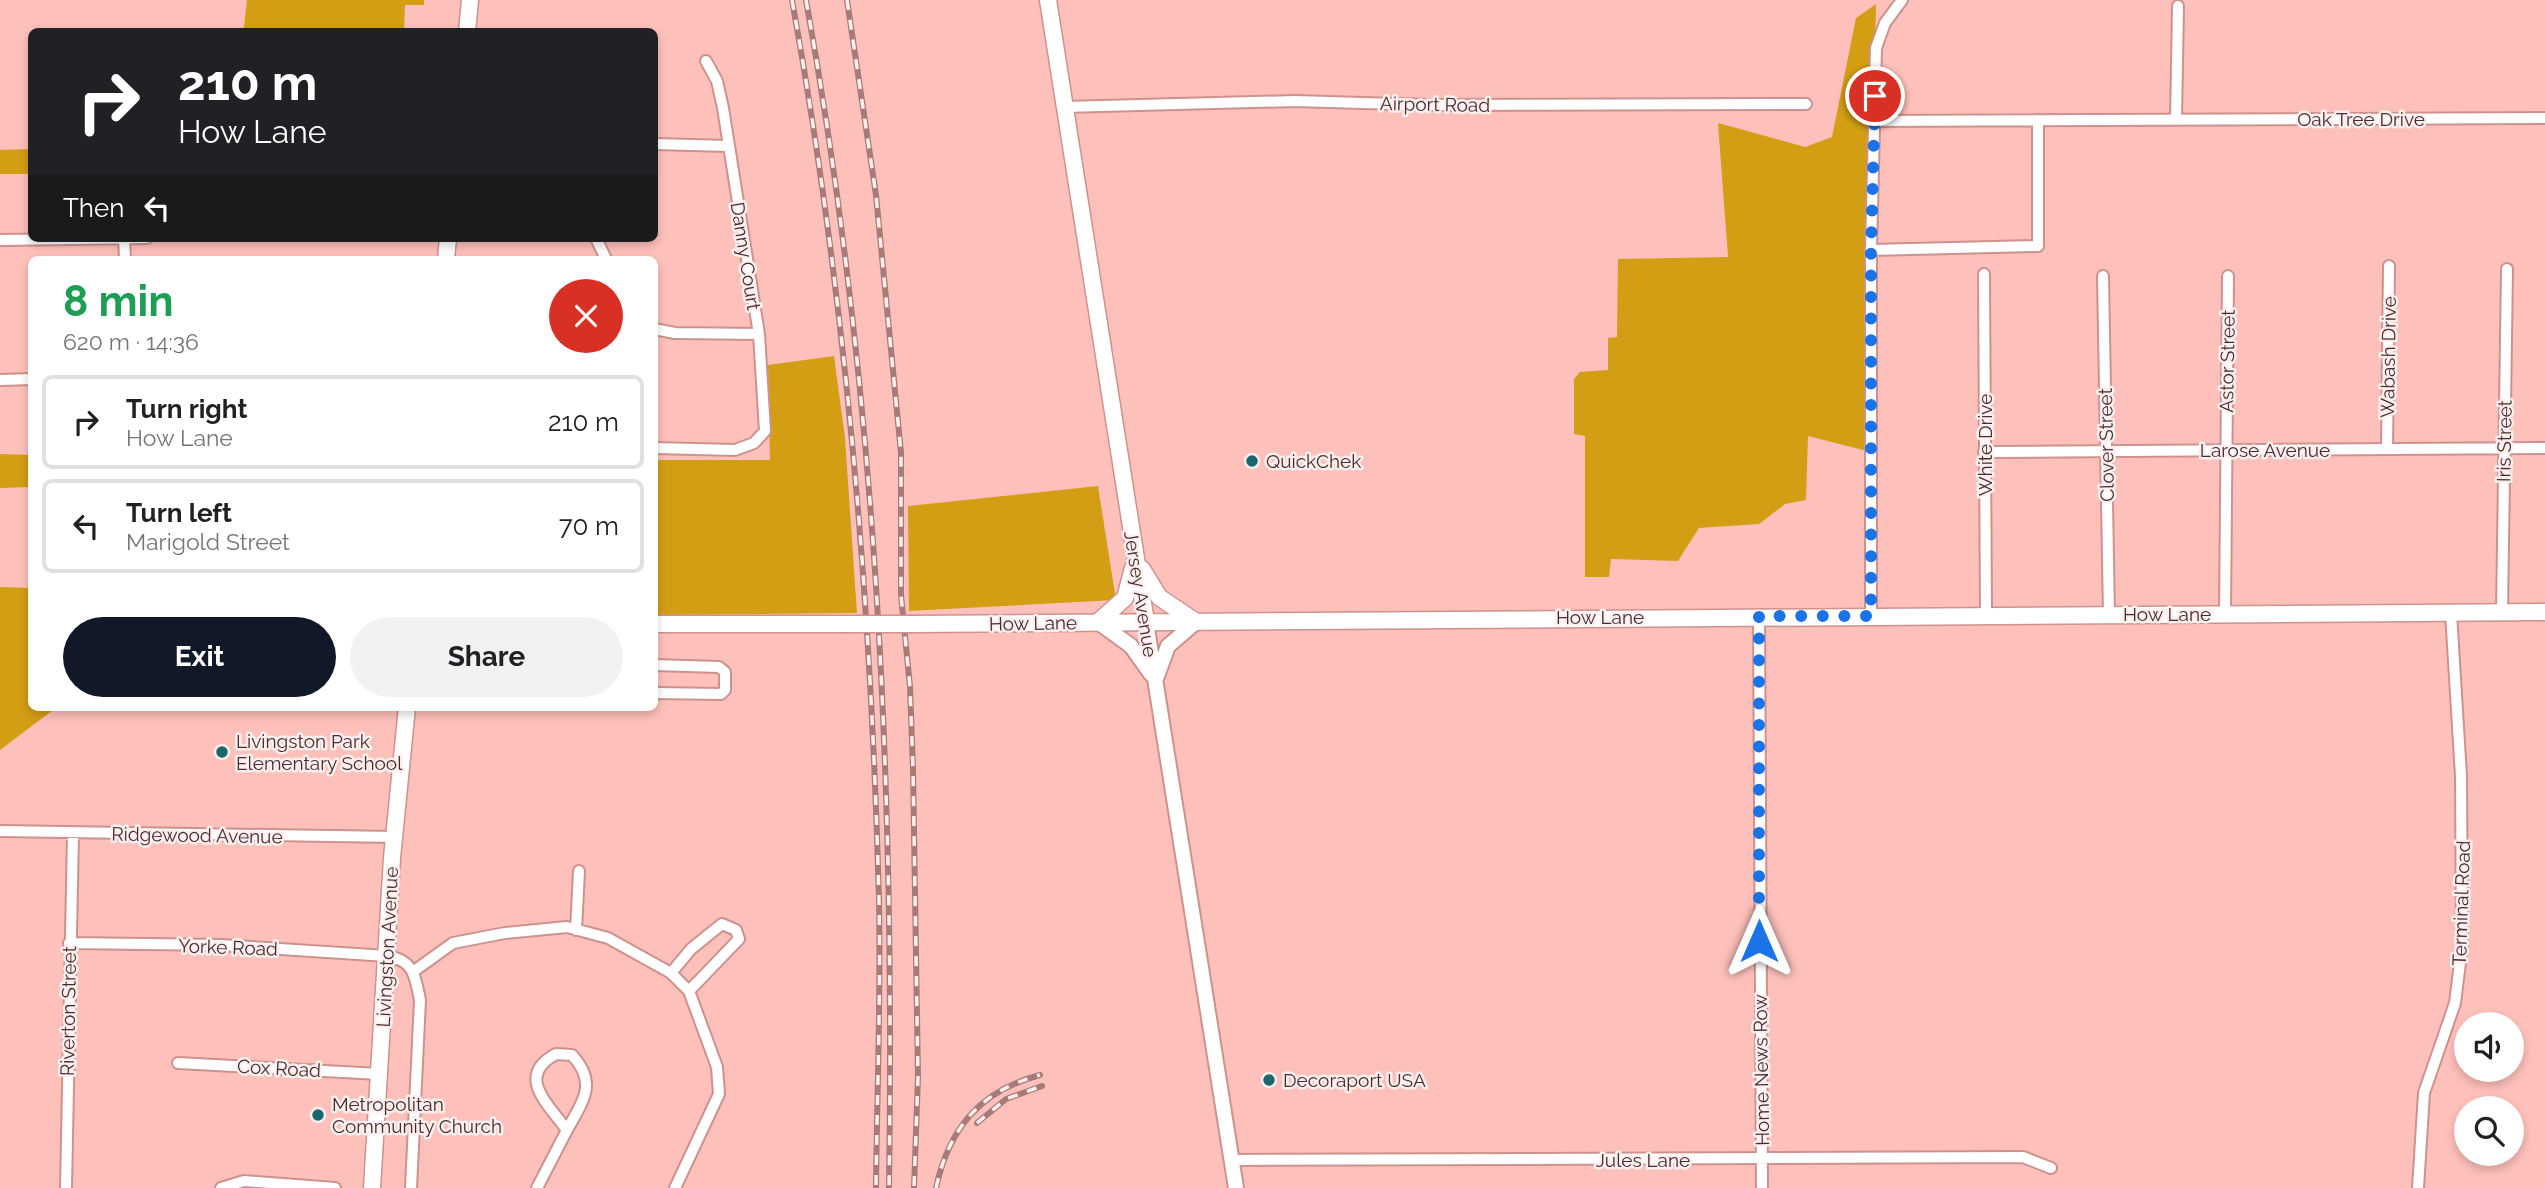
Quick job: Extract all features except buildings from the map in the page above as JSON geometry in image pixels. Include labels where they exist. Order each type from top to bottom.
[{"type":"main road","points":[[467,28],[470,0]]},
{"type":"main road","name":"Jersey Avenue","points":[[1048,0],[1146,622]]},
{"type":"main road","points":[[1135,558],[1160,597],[1196,622]]},
{"type":"main road","points":[[1098,622],[1125,598],[1135,558]]},
{"type":"main road","name":"How Lane","points":[[658,624],[2545,612]]},
{"type":"main road","name":"Livingston Avenue","points":[[372,1188],[394,837],[407,711]]},
{"type":"street","points":[[1871,616],[1871,250],[1876,48],[1885,23],[1902,0]]},
{"type":"street","points":[[2176,120],[2178,6]]},
{"type":"street","name":"Danny Court","points":[[658,448],[735,450],[754,443],[765,431],[759,334],[717,81],[706,61]]},
{"type":"street","name":"Airport Road","points":[[1064,107],[1295,101],[1458,105],[1806,103]]},
{"type":"street","name":"Oak Tree Drive","points":[[1875,121],[2545,118]]},
{"type":"street","points":[[1871,250],[2038,246],[2038,120]]},
{"type":"street","points":[[658,144],[729,146]]},
{"type":"street","points":[[0,240],[28,240]]},
{"type":"street","name":"Wabash Drive","points":[[2388,449],[2389,266]]},
{"type":"street","name":"Iris Street","points":[[2502,613],[2507,269]]},
{"type":"street","name":"White Drive","points":[[1984,274],[1986,615]]},
{"type":"street","name":"Clover Street","points":[[2103,276],[2109,615]]},
{"type":"street","name":"Astor Street","points":[[2225,614],[2228,276]]},
{"type":"street","points":[[658,330],[675,333],[759,334]]},
{"type":"street","points":[[0,380],[28,379]]},
{"type":"street","name":"Larose Avenue","points":[[1984,452],[2545,448]]},
{"type":"street","name":"Terminal Road","points":[[2418,1188],[2424,1093],[2455,1003],[2463,936],[2461,776],[2451,613]]},
{"type":"street","name":"Home News Row","points":[[1759,616],[1762,1188]]},
{"type":"street","points":[[1098,622],[1135,650],[1156,681]]},
{"type":"street","name":"Jersey Avenue","points":[[1146,622],[1236,1188]]},
{"type":"street","points":[[1156,681],[1168,646],[1196,622]]},
{"type":"street","points":[[658,665],[719,667],[725,672],[725,690],[721,694],[658,693]]},
{"type":"street","name":"Ridgewood Avenue","points":[[0,831],[394,837]]},
{"type":"street","name":"Riverton Street","points":[[66,1188],[73,834]]},
{"type":"street","points":[[576,930],[579,871]]},
{"type":"street","points":[[671,973],[691,949],[722,924],[736,930],[739,939],[732,949],[690,991]]},
{"type":"street","points":[[414,971],[453,943],[505,933],[567,928],[608,938],[671,973],[690,991],[717,1067],[719,1094],[675,1188]]},
{"type":"street","name":"Yorke Road","points":[[69,943],[221,945],[387,956]]},
{"type":"street","points":[[387,956],[401,958],[414,971],[420,1000],[411,1188]]},
{"type":"street","points":[[537,1188],[567,1130],[587,1088],[586,1069],[572,1055],[556,1054],[544,1061],[536,1072],[535,1083],[567,1130]]},
{"type":"street","name":"Cox Road","points":[[178,1063],[380,1074]]},
{"type":"street","name":"Jules Lane","points":[[1232,1160],[2023,1157],[2051,1168]]},
{"type":"street","points":[[221,1188],[244,1181],[335,1188]]},
{"type":"shaded area","points":[[247,0],[424,0],[424,5],[405,5],[404,28],[244,27]]},
{"type":"shaded area","points":[[1876,4],[1867,451],[1808,436],[1806,500],[1785,504],[1759,524],[1699,528],[1678,561],[1611,559],[1609,577],[1585,577],[1585,436],[1574,434],[1574,379],[1580,372],[1608,370],[1608,338],[1617,337],[1618,259],[1728,257],[1718,123],[1805,147],[1832,137],[1856,18]]},
{"type":"shaded area","points":[[28,149],[28,174],[0,174],[0,150]]},
{"type":"shaded area","points":[[834,356],[845,438],[857,613],[658,615],[658,460],[770,460],[768,365]]},
{"type":"shaded area","points":[[0,454],[28,455],[28,487],[0,488]]},
{"type":"shaded area","points":[[1098,486],[1116,600],[909,611],[908,506]]},
{"type":"shaded area","points":[[0,587],[28,588],[28,711],[52,711],[0,750]]},
{"type":"railway","points":[[792,0],[811,112],[841,336],[853,448],[870,674],[879,900],[876,1188]]},
{"type":"railway","points":[[806,0],[850,295],[876,592],[889,890],[889,1188]]},
{"type":"railway","points":[[847,0],[876,195],[901,453],[901,595],[910,687],[913,769],[918,1077],[914,1188]]},
{"type":"railway","points":[[936,1188],[949,1147],[970,1115],[1000,1091],[1040,1075]]},
{"type":"railway","points":[[977,1123],[1006,1099],[1042,1086]]},
{"type":"place","name":"QuickChek","points":[[1252,461]]},
{"type":"place","name":"Livingston Park Elementary School","points":[[222,752]]},
{"type":"place","name":"Decoraport USA","points":[[1269,1080]]},
{"type":"place","name":"Metropolitan Community Church","points":[[318,1115]]},
{"type":"route","points":[[1759,941],[1759,616],[1871,616],[1871,250],[1875,96]]}]
